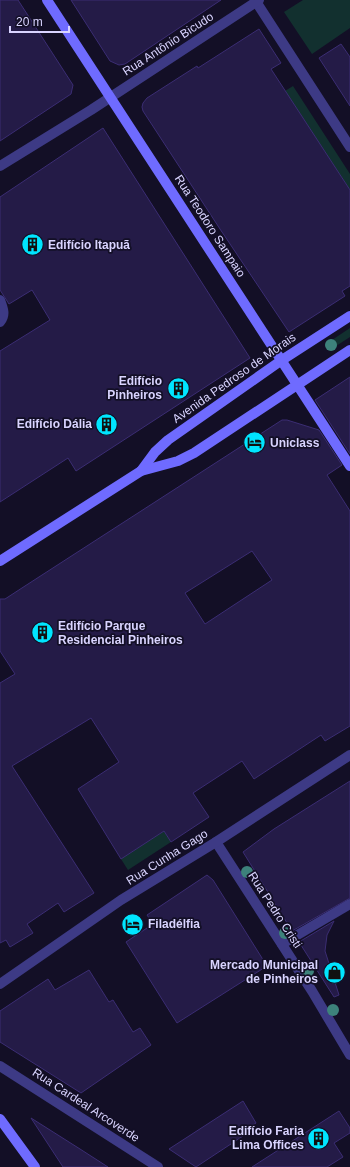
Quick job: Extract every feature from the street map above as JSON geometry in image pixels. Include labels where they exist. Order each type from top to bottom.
[{"type":"main road","name":"Rua Teodoro Sampaio","points":[[48,0],[350,466]]},
{"type":"main road","name":"Avenida Pedroso de Morais","points":[[141,471],[155,452],[168,440],[282,360],[350,316]]},
{"type":"main road","name":"Avenida Pedroso de Morais","points":[[0,561],[141,471],[178,461],[194,453],[350,350]]},
{"type":"main road","points":[[0,1119],[34,1167]]},
{"type":"street","name":"Rua Antônio Bicudo","points":[[0,166],[111,97],[257,1]]},
{"type":"street","points":[[257,1],[350,147]]},
{"type":"street","points":[[0,300],[4,310],[3,319],[0,322]]},
{"type":"street","name":"Rua Cunha Gago","points":[[0,984],[121,900],[216,842],[350,754]]},
{"type":"street","name":"Rua Pedro Cristi","points":[[216,842],[282,944],[350,1055]]},
{"type":"street","points":[[282,944],[350,904]]},
{"type":"street","name":"Rua Cardeal Arcoverde","points":[[0,1066],[158,1167]]},
{"type":"green space","points":[[303,0],[350,0],[350,28],[312,54],[284,12]]},
{"type":"green space","points":[[293,86],[350,174],[350,190],[285,91]]},
{"type":"green space","points":[[350,328],[350,337],[333,348],[329,342]]},
{"type":"green space","points":[[164,831],[171,842],[128,870],[121,859]]},
{"type":"building","points":[[0,0],[18,0],[73,85],[71,94],[0,141]]},
{"type":"building","points":[[71,0],[221,0],[125,64],[119,65],[110,61]]},
{"type":"building","points":[[259,29],[281,63],[271,69],[350,190],[350,286],[342,291],[345,296],[289,332],[220,229],[143,111],[142,107],[147,98],[197,66],[198,68]]},
{"type":"building","points":[[341,44],[350,57],[350,106],[319,58]]},
{"type":"building","points":[[103,128],[250,358],[76,471],[68,458],[0,502],[0,351],[50,320],[32,290],[9,304],[0,290],[0,197]]},
{"type":"building","points":[[350,377],[350,454],[315,400]]},
{"type":"building","points":[[282,420],[287,420],[319,430],[342,465],[327,475],[350,511],[350,726],[325,741],[321,735],[254,779],[242,761],[193,793],[209,817],[171,842],[164,831],[121,859],[78,789],[119,762],[91,718],[12,766],[94,893],[64,912],[58,903],[27,924],[33,933],[10,947],[6,940],[0,943],[0,683],[15,674],[0,651],[0,599],[5,599]],"holes":[[[252,551],[272,580],[205,624],[185,593]]]},
{"type":"building","points":[[350,781],[350,898],[292,931],[243,852],[274,829]]},
{"type":"building","points":[[207,875],[213,880],[267,966],[177,1023],[126,942],[153,924],[147,915]]},
{"type":"building","points":[[334,921],[327,935],[325,951],[339,995],[334,997],[299,942]]},
{"type":"building","points":[[89,970],[109,1002],[113,1000],[133,1032],[140,1028],[151,1045],[81,1093],[0,1042],[0,1011],[48,979],[55,990]]},
{"type":"building","points":[[243,1101],[256,1123],[241,1133],[243,1136],[196,1167],[169,1149]]},
{"type":"building","name":"Edifício Faria Lima Offices","points":[[339,1111],[350,1128],[350,1133],[334,1143],[343,1157],[327,1167],[252,1167]]},
{"type":"building","points":[[31,1118],[80,1149],[108,1167],[63,1167]]},
{"type":"place","name":"Edifício Itapuã","points":[[32,245]]},
{"type":"place","name":"Edifício Pinheiros","points":[[178,388]]},
{"type":"place","name":"Edifício Dália","points":[[107,424]]},
{"type":"place","name":"Uniclass","points":[[254,443]]},
{"type":"place","name":"Edifício Parque Residencial Pinheiros","points":[[43,633]]},
{"type":"place","name":"Filadélfia","points":[[132,924]]},
{"type":"place","name":"Mercado Municipal de Pinheiros","points":[[334,972]]},
{"type":"place","name":"Edifício Faria Lima Offices","points":[[319,1138]]}]
